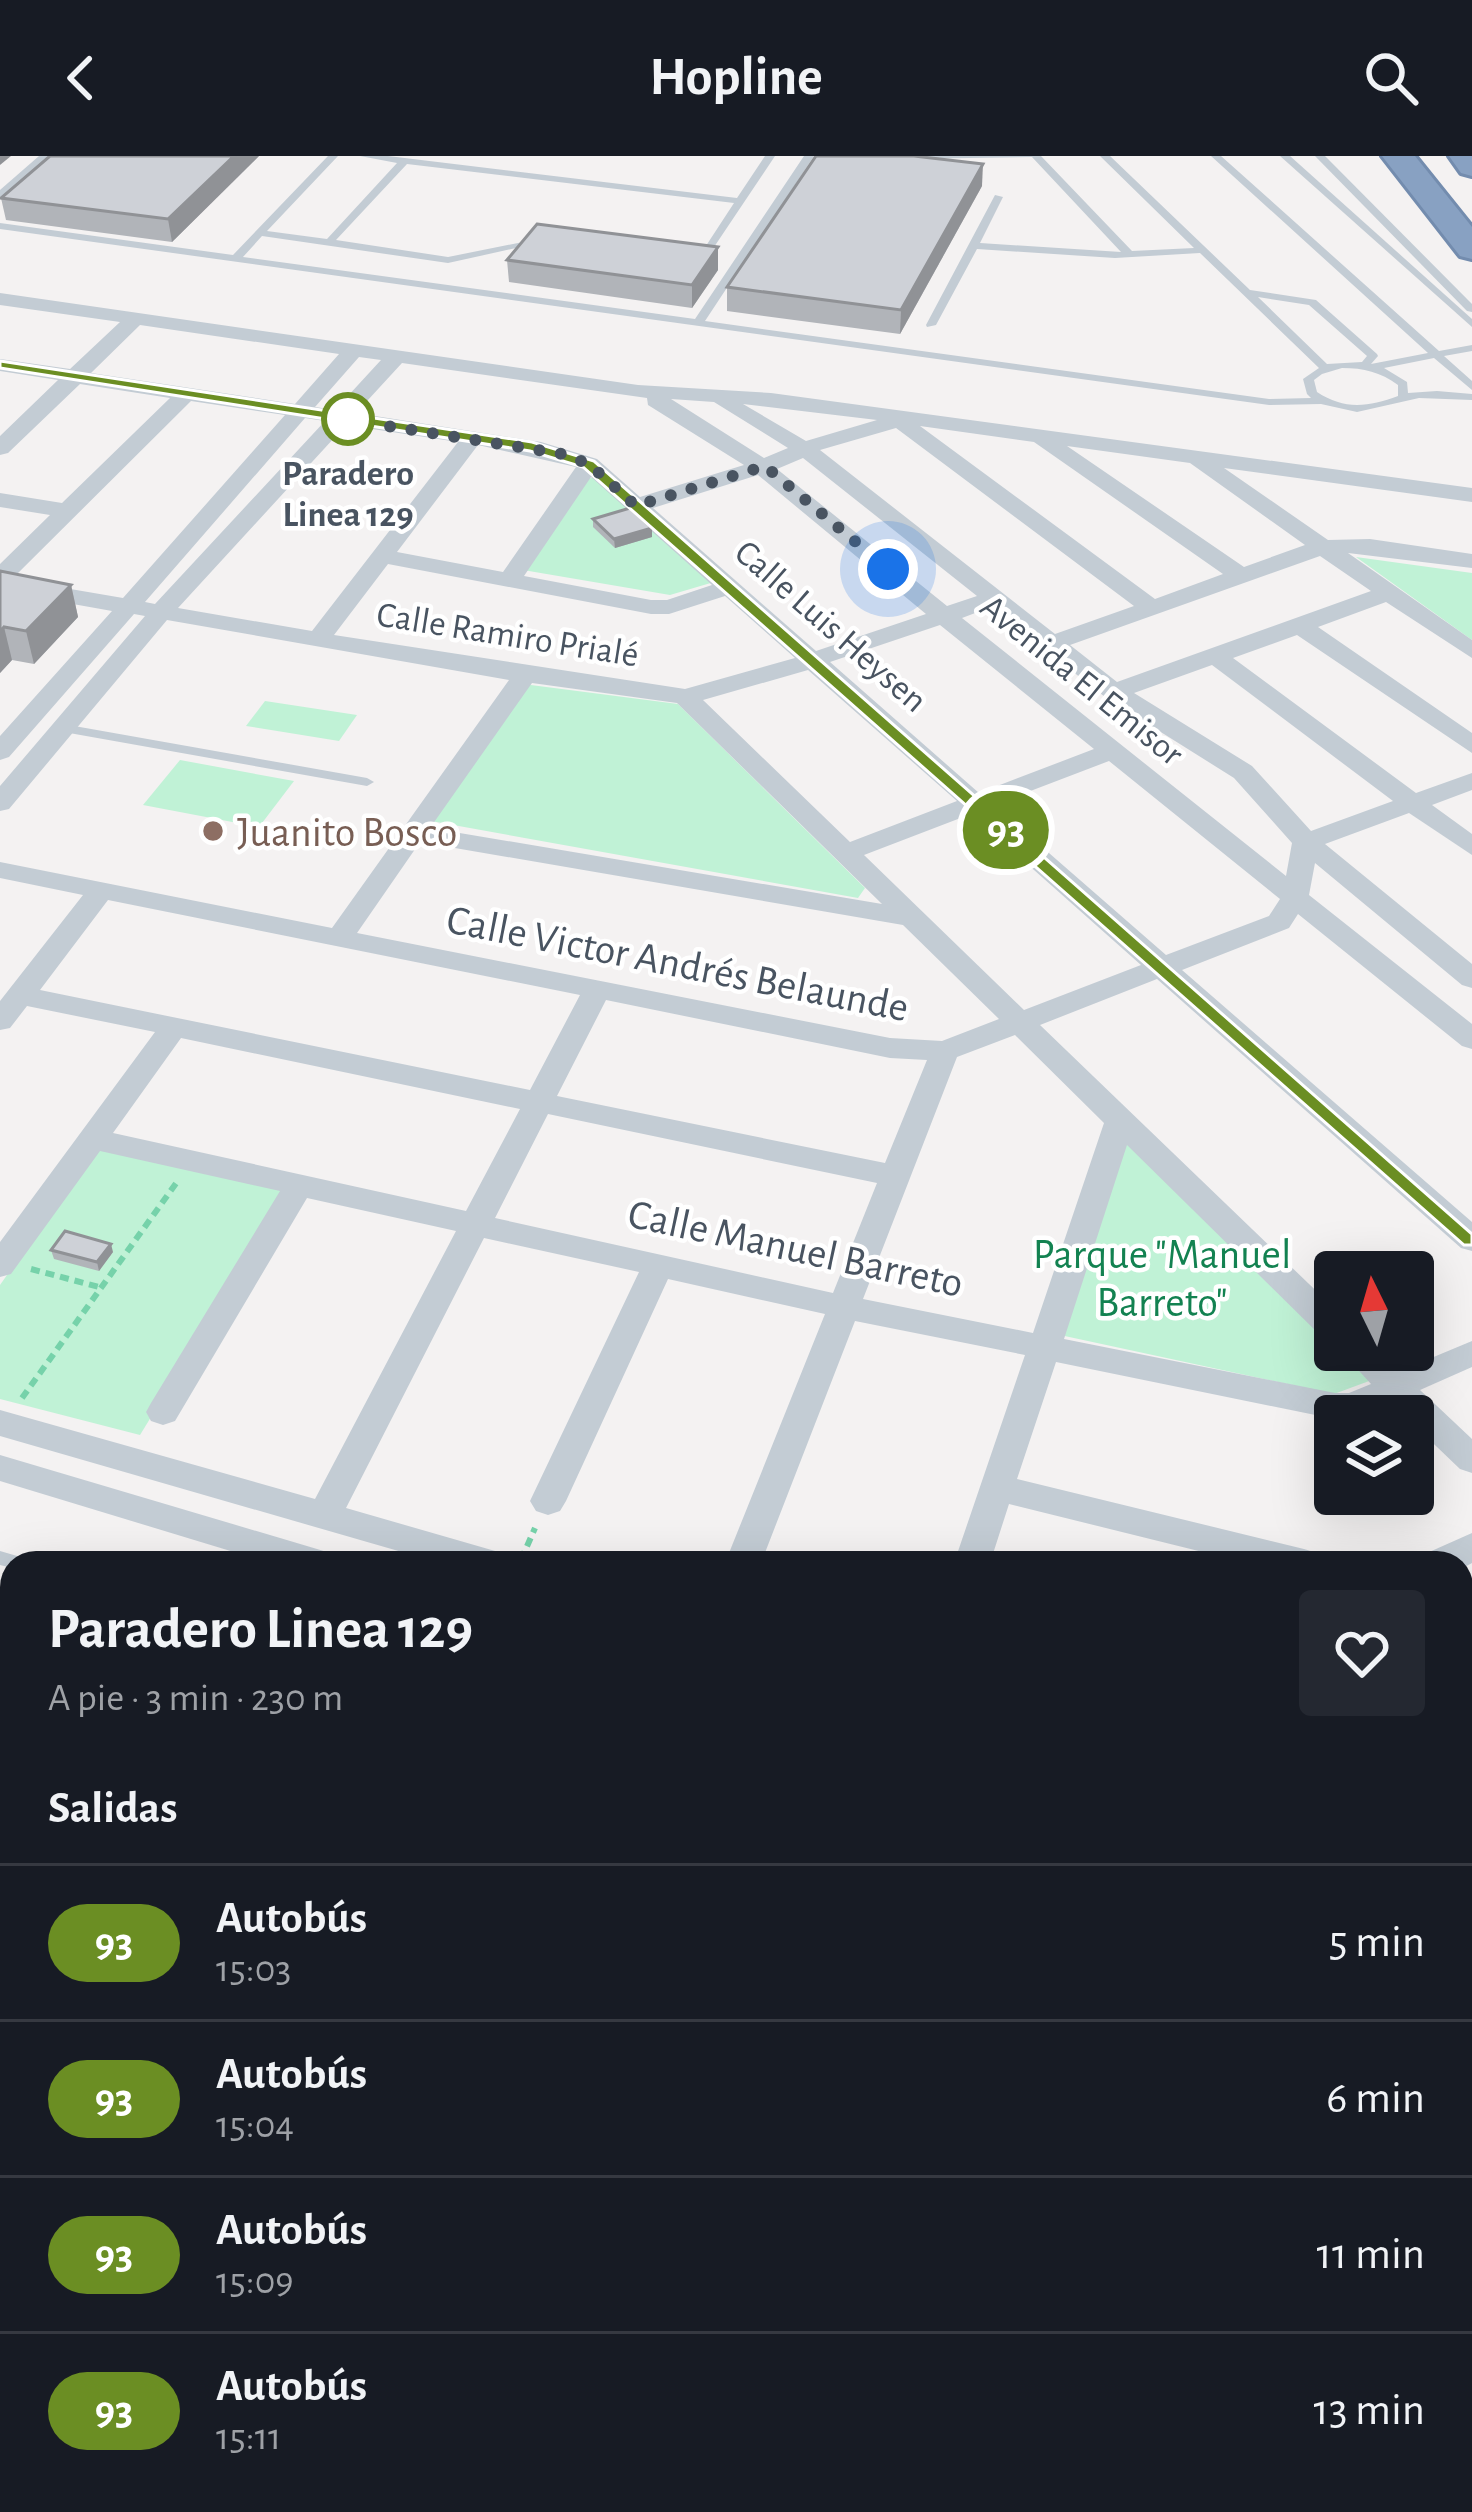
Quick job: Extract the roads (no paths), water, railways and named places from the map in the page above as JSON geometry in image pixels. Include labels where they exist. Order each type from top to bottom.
[{"type":"highway","points":[[1398,156],[1472,249]]},
{"type":"highway","points":[[1465,156],[1472,166]]},
{"type":"street","name":"Avenida El Emisor","points":[[0,299],[638,391],[718,398],[806,450],[1114,692],[1243,772],[1306,842],[1472,979]]},
{"type":"street","points":[[0,448],[9,428],[74,377],[136,318]]},
{"type":"street","points":[[0,752],[355,350]]},
{"type":"street","points":[[0,803],[161,611],[396,357]]},
{"type":"street","name":"Calle Luis Heysen","points":[[0,365],[532,446],[589,464],[1472,1240]]},
{"type":"street","name":"Avenida El Emisor","points":[[638,391],[711,429],[765,466],[857,546],[1472,1040]]},
{"type":"street","points":[[0,580],[185,395]]},
{"type":"street","points":[[718,398],[771,399],[1472,495]]},
{"type":"street","points":[[636,506],[765,466],[846,433],[929,421]]},
{"type":"street","points":[[901,422],[1150,607]]},
{"type":"street","points":[[319,638],[473,437]]},
{"type":"street","points":[[1038,437],[1240,576]]},
{"type":"street","points":[[1193,457],[1472,651]]},
{"type":"street","points":[[509,580],[589,464]]},
{"type":"street","points":[[0,500],[69,511]]},
{"type":"street","points":[[1050,644],[1323,547],[1370,546],[1472,561]]},
{"type":"street","points":[[382,556],[669,608],[729,587]]},
{"type":"street","name":"Calle Ramiro Prialé","points":[[0,580],[525,675],[686,697],[993,599]]},
{"type":"street","points":[[1114,692],[1389,593]]},
{"type":"street","points":[[1299,626],[1472,746]]},
{"type":"street","points":[[1215,656],[1472,847]]},
{"type":"street","points":[[338,940],[525,675]]},
{"type":"street","points":[[686,697],[1314,1309]]},
{"type":"street","points":[[845,853],[1113,752]]},
{"type":"street","points":[[1295,898],[1306,842],[1472,781]]},
{"type":"street","points":[[414,833],[912,918]]},
{"type":"street","name":"Calle Victor Andrés Belaunde","points":[[0,870],[596,992],[890,1048],[945,1051],[1279,922],[1295,898]]},
{"type":"street","points":[[0,1021],[101,891]]},
{"type":"street","points":[[324,1516],[596,992]]},
{"type":"street","points":[[21,995],[894,1176]]},
{"type":"street","points":[[10,1251],[174,1027]]},
{"type":"street","points":[[748,1551],[945,1051]]},
{"type":"street","points":[[976,1551],[1120,1121]]},
{"type":"street","name":"Calle Manuel Barreto","points":[[93,1139],[844,1306],[1335,1406],[1353,1406],[1472,1353]]},
{"type":"street","points":[[163,1412],[300,1184]]},
{"type":"street","points":[[548,1501],[659,1263]]},
{"type":"street","points":[[1379,1371],[1472,1460]]},
{"type":"street","points":[[11,1411],[324,1516],[447,1551]]},
{"type":"street","points":[[0,1468],[277,1551]]},
{"type":"street","points":[[998,1488],[1255,1551]]},
{"type":"lane","points":[[0,195],[45,156]]},
{"type":"lane","points":[[234,260],[333,156]]},
{"type":"lane","points":[[365,156],[739,201]]},
{"type":"lane","points":[[675,258],[704,257],[770,156]]},
{"type":"lane","points":[[698,322],[809,156]]},
{"type":"lane","points":[[903,156],[1032,156],[1130,254]]},
{"type":"lane","points":[[1105,156],[1325,368]]},
{"type":"lane","points":[[1216,156],[1472,387]]},
{"type":"lane","points":[[1285,156],[1472,323]]},
{"type":"lane","points":[[1320,156],[1472,309]]},
{"type":"lane","points":[[329,242],[404,161]]},
{"type":"lane","points":[[931,325],[998,197]]},
{"type":"lane","points":[[0,226],[1269,402],[1322,401],[1369,410],[1403,398],[1472,397]]},
{"type":"lane","points":[[259,233],[448,260],[529,241],[565,244]]},
{"type":"lane","points":[[974,246],[1130,254],[1203,250]]},
{"type":"lane","points":[[1247,292],[1312,302],[1374,358],[1367,367]]},
{"type":"lane","points":[[1322,401],[1307,387],[1308,379],[1325,368],[1367,367],[1472,348]]},
{"type":"lane","points":[[1367,367],[1403,384],[1403,398]]},
{"type":"lane","points":[[63,728],[368,782]]},
{"type":"place","name":"Paradero Linea 129","points":[[348,419]]},
{"type":"place","name":"Juanito Bosco","points":[[213,831]]},
{"type":"park label","name":"Parque \"Manuel Barreto\"","points":[[1162,1277]]}]
